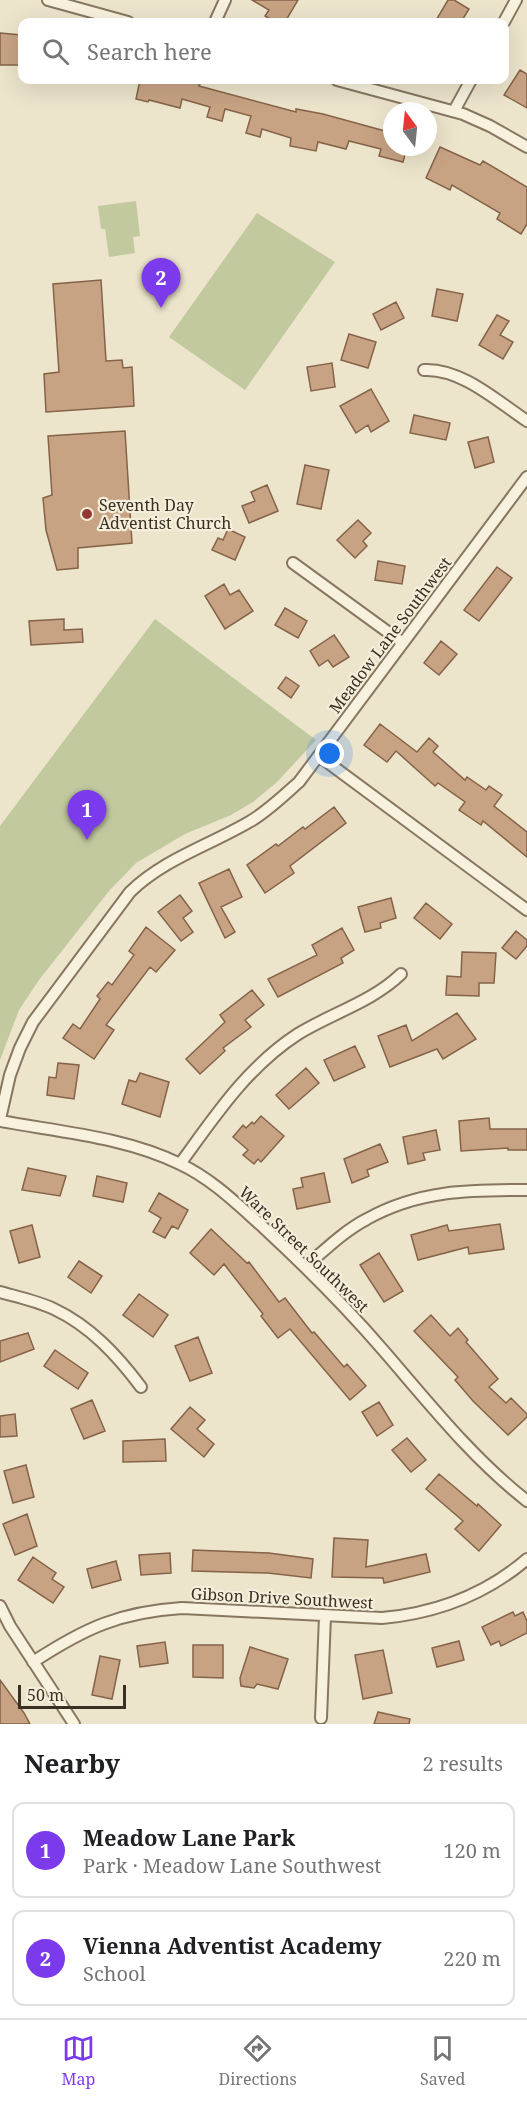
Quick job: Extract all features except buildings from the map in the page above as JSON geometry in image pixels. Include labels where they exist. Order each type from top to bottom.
[{"type":"street","points":[[48,0],[113,18]]},
{"type":"street","points":[[217,18],[225,0]]},
{"type":"street","points":[[506,18],[516,0]]},
{"type":"street","points":[[352,84],[454,111],[490,126],[527,147]]},
{"type":"street","points":[[454,111],[469,84]]},
{"type":"street","points":[[424,370],[444,371],[459,376],[527,421]]},
{"type":"street","name":"Meadow Lane Southwest","points":[[0,1120],[10,1075],[33,1022],[130,892],[162,866],[258,816],[299,782],[527,477]]},
{"type":"street","points":[[293,563],[403,644]]},
{"type":"street","points":[[319,756],[527,910]]},
{"type":"street","points":[[180,1164],[225,1101],[248,1075],[272,1054],[320,1021],[375,996],[401,974]]},
{"type":"street","name":"Ware Street Southwest","points":[[0,1120],[147,1150],[201,1176],[225,1194],[305,1267],[376,1342],[448,1427],[483,1463],[527,1501]]},
{"type":"street","points":[[305,1267],[343,1234],[366,1219],[393,1206],[419,1197],[446,1192],[527,1190]]},
{"type":"street","points":[[0,1292],[37,1302],[80,1324],[124,1364],[141,1387]]},
{"type":"street","name":"Gibson Drive Southwest","points":[[33,1662],[70,1637],[96,1625],[154,1610],[182,1608],[382,1618],[409,1615],[462,1600],[488,1587],[527,1558]]},
{"type":"street","points":[[0,1606],[74,1724]]},
{"type":"street","points":[[321,1718],[325,1616]]},
{"type":"green space","points":[[136,201],[140,236],[133,237],[135,253],[109,257],[105,229],[101,229],[98,206]]},
{"type":"green space","points":[[257,213],[335,262],[245,390],[169,337]]},
{"type":"green space","points":[[155,619],[316,740],[277,782],[253,802],[231,815],[185,834],[136,863],[109,891],[39,980],[19,1010],[0,1060],[0,826]]},
{"type":"place","name":"Vienna Adventist Academy","points":[[161,308]]},
{"type":"place","name":"Seventh Day Adventist Church","points":[[87,514]]},
{"type":"place","name":"Meadow Lane Park","points":[[87,840]]}]
